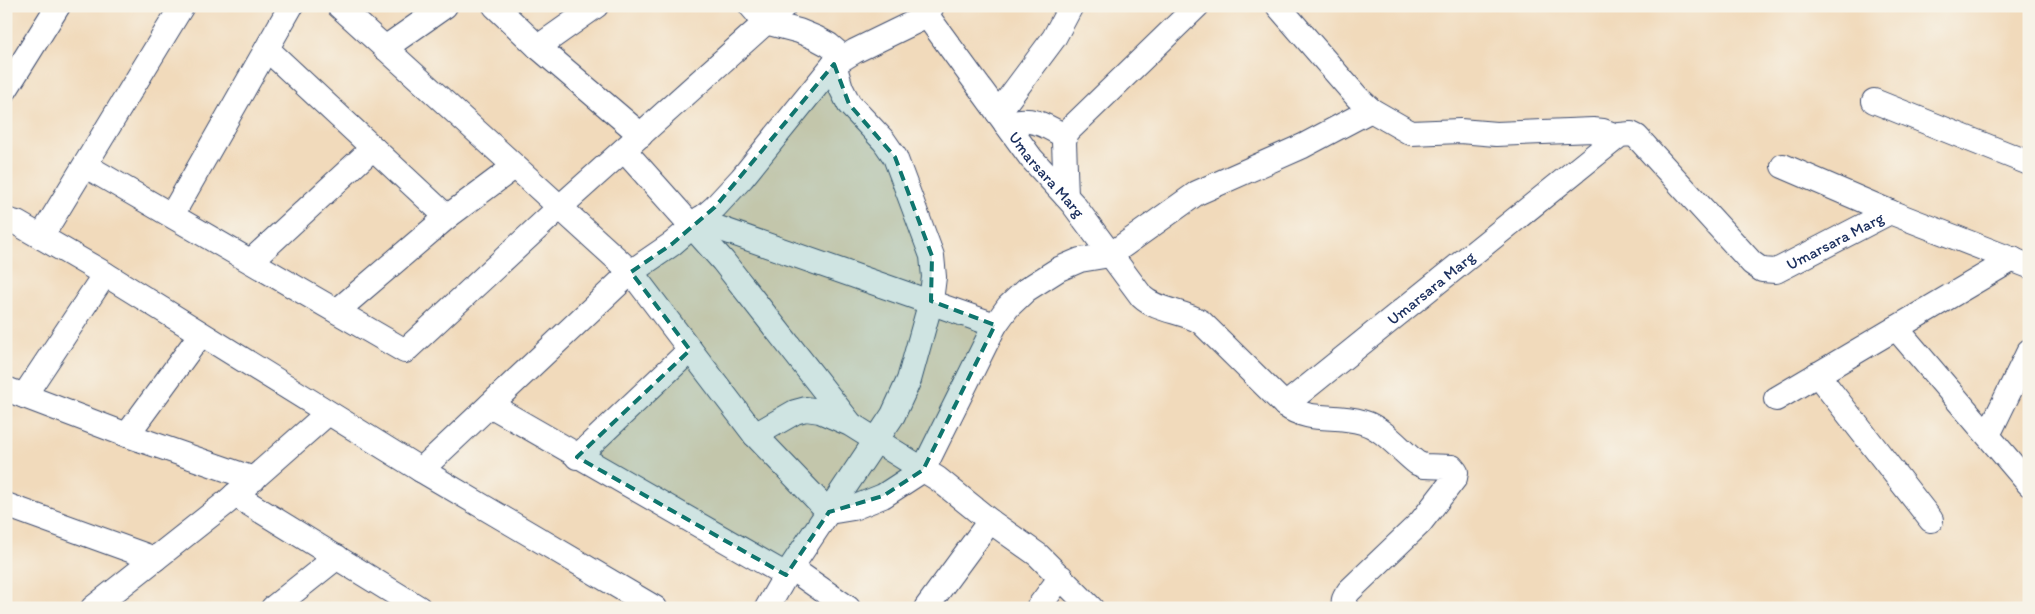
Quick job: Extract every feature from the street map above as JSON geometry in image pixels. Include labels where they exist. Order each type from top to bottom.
[{"type":"street","points":[[6,89],[58,6]]},
{"type":"street","points":[[41,237],[182,6]]},
{"type":"street","points":[[172,215],[291,6]]},
{"type":"street","points":[[339,6],[631,272],[755,435],[829,512]]},
{"type":"street","points":[[385,48],[445,6]]},
{"type":"street","points":[[496,6],[632,142],[697,222],[850,424]]},
{"type":"street","points":[[538,47],[596,6]]},
{"type":"street","points":[[86,166],[405,351],[632,142],[758,14],[784,6]]},
{"type":"street","points":[[1064,136],[1041,123],[1002,118],[1054,38],[1071,6]]},
{"type":"street","points":[[1066,196],[1064,136],[1197,6]]},
{"type":"street","points":[[1278,6],[1333,71],[1371,110],[1411,133],[1460,130],[1496,134],[1593,130],[1617,136]]},
{"type":"street","points":[[421,470],[631,272],[672,244],[742,178],[839,61],[926,9]]},
{"type":"street","name":"Umarsara Marg","points":[[926,9],[1038,168],[1066,196],[1146,301],[1201,322],[1285,405],[1617,136],[1625,134],[1636,137],[1752,263],[1762,270],[1776,271],[1890,212],[1895,212],[2021,262]]},
{"type":"street","points":[[758,14],[799,30],[829,45],[839,61],[842,88],[849,104],[884,142],[895,157],[932,256],[934,278],[930,301],[909,380],[894,415],[767,608]]},
{"type":"street","points":[[267,49],[447,217]]},
{"type":"street","points":[[1874,101],[2029,163]]},
{"type":"street","points":[[829,512],[853,508],[884,496],[923,470],[995,325],[1008,307],[1026,290],[1059,269],[1080,260],[1110,255],[1197,193],[1303,146],[1371,110]]},
{"type":"street","points":[[251,262],[373,148]]},
{"type":"street","points":[[1783,166],[1890,212]]},
{"type":"street","points":[[336,311],[447,217],[514,167]]},
{"type":"street","points":[[697,222],[995,325]]},
{"type":"street","points":[[10,228],[41,237],[105,274],[421,470],[655,608]]},
{"type":"street","points":[[1776,399],[1896,328],[2021,262]]},
{"type":"street","points":[[105,274],[15,393],[254,479]]},
{"type":"street","points":[[1896,328],[2029,484]]},
{"type":"street","points":[[128,435],[201,334]]},
{"type":"street","points":[[577,457],[690,350]]},
{"type":"street","points":[[1992,427],[2029,351]]},
{"type":"street","points":[[1817,374],[1931,520]]},
{"type":"street","points":[[490,405],[577,457],[789,572],[839,605]]},
{"type":"street","points":[[1285,405],[1300,415],[1366,424],[1378,430],[1418,463],[1424,466],[1452,467],[1456,472],[1455,478],[1420,523],[1349,591],[1343,602],[1346,608]]},
{"type":"street","points":[[755,435],[795,412],[806,409],[820,411],[850,424],[938,479],[990,521],[1038,555],[1061,577],[1078,598],[1091,608]]},
{"type":"street","points":[[93,608],[235,495],[328,413]]},
{"type":"street","points":[[235,495],[419,608]]},
{"type":"street","points":[[6,505],[155,559]]},
{"type":"street","points":[[926,608],[990,521]]},
{"type":"street","points":[[273,608],[337,557]]},
{"type":"street","points":[[1038,608],[1061,577]]},
{"type":"highlighted area","points":[[834,64],[849,104],[895,157],[932,256],[931,301],[995,325],[923,470],[883,496],[829,512],[786,575],[577,457],[690,350],[631,272],[672,244],[715,207]]}]
